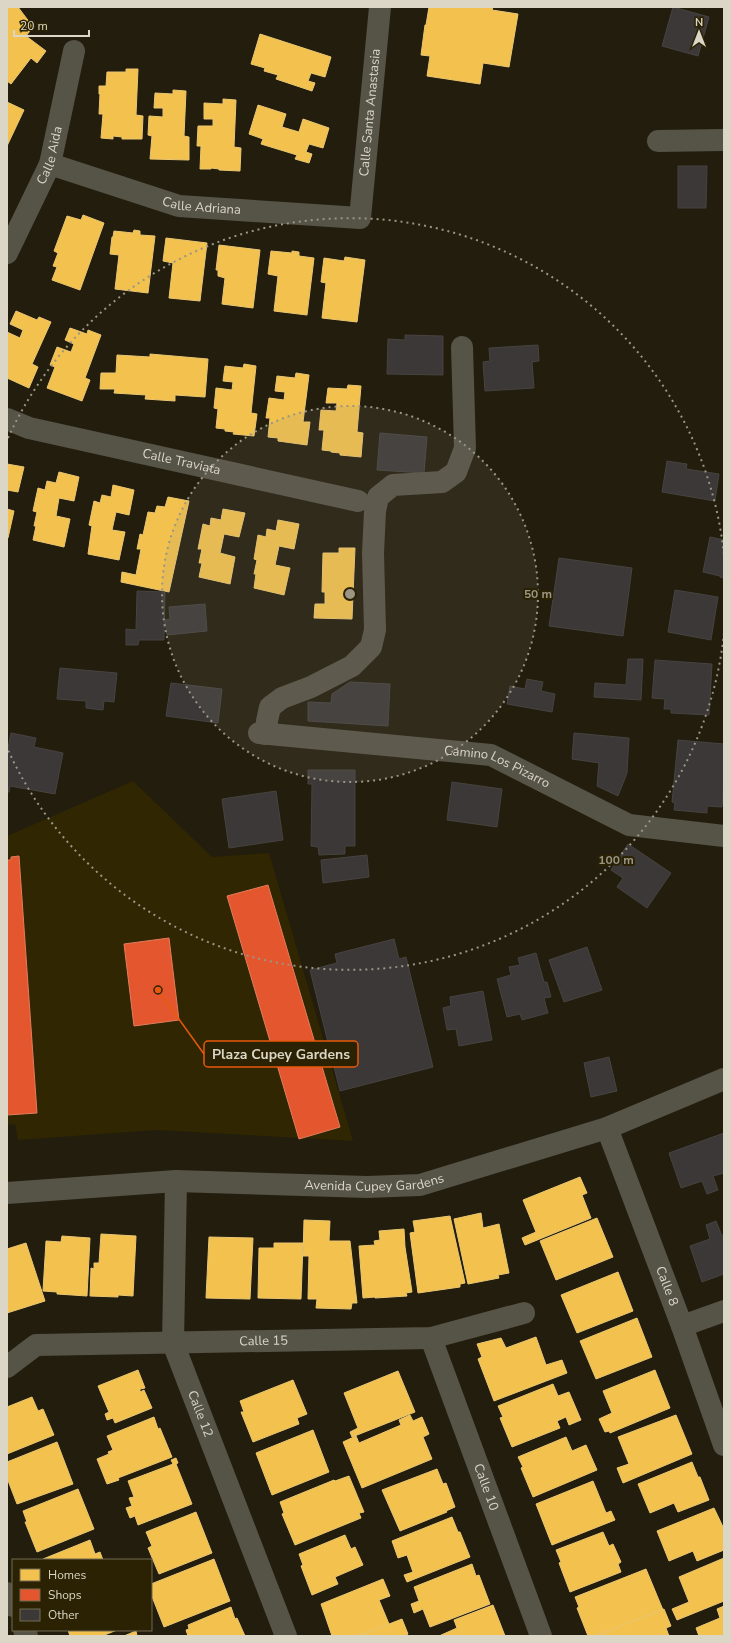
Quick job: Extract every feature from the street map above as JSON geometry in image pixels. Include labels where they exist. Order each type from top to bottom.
[{"type":"street","name":"Calle Santa Anastasia","points":[[360,218],[380,7]]},
{"type":"street","name":"Calle Aida","points":[[7,253],[50,164],[74,51]]},
{"type":"street","points":[[658,141],[724,140]]},
{"type":"street","name":"Calle Adriana","points":[[50,164],[179,206],[360,218]]},
{"type":"street","name":"Camino Los Pizarro","points":[[462,347],[465,448],[456,472],[442,482],[393,485],[378,497],[374,511],[373,553],[375,630],[371,647],[352,666],[311,687],[282,698],[270,707],[263,734],[491,755],[629,825],[724,836]]},
{"type":"street","name":"Calle Traviata","points":[[7,419],[29,428],[358,501]]},
{"type":"street","name":"Avenida Cupey Gardens","points":[[7,1193],[176,1181],[367,1187],[420,1185],[607,1128],[724,1079]]},
{"type":"street","name":"Calle 8","points":[[607,1128],[682,1326],[724,1446]]},
{"type":"street","name":"Calle 12","points":[[176,1181],[173,1342],[286,1636]]},
{"type":"street","points":[[682,1326],[724,1311]]},
{"type":"street","name":"Calle 15","points":[[7,1367],[36,1345],[431,1338],[524,1313]]},
{"type":"street","name":"Calle 10","points":[[431,1338],[541,1636]]},
{"type":"street","points":[[7,1592],[12,1604]]},
{"type":"shaded area","points":[[133,781],[212,857],[269,853],[353,1141],[157,1130],[18,1140],[15,1124],[7,1125],[7,836]]},
{"type":"building: Homes","points":[[7,7],[18,7],[33,27],[26,36],[46,51],[37,63],[31,58],[11,84],[7,81]]},
{"type":"building: Homes","points":[[429,7],[493,7],[492,10],[518,14],[509,67],[483,63],[480,84],[427,76],[430,56],[421,55]]},
{"type":"building: Homes","points":[[260,34],[331,57],[325,77],[311,73],[308,81],[315,83],[312,91],[276,79],[278,75],[264,71],[265,68],[251,64]]},
{"type":"building: Homes","points":[[126,69],[138,69],[136,115],[143,116],[142,139],[122,139],[122,137],[113,136],[113,139],[101,138],[103,114],[99,114],[99,86],[106,86],[107,72],[126,72]]},
{"type":"building: Homes","points":[[173,90],[186,91],[184,136],[189,137],[189,160],[150,159],[152,136],[148,135],[149,116],[163,117],[163,108],[154,108],[155,93],[173,94]]},
{"type":"building: Homes","points":[[223,99],[236,100],[234,147],[241,148],[240,171],[211,168],[200,169],[201,146],[197,146],[198,126],[213,126],[213,119],[204,119],[204,103],[223,104]]},
{"type":"building: Homes","points":[[7,102],[24,110],[7,146]]},
{"type":"building: Homes","points":[[258,105],[286,114],[282,127],[299,132],[303,119],[329,128],[323,148],[309,144],[306,152],[312,154],[309,163],[295,159],[297,155],[261,144],[263,139],[249,134]]},
{"type":"building: Homes","points":[[83,215],[104,223],[80,290],[52,280],[57,267],[53,266],[58,253],[54,251],[67,216],[81,220]]},
{"type":"building: Homes","points":[[134,230],[140,231],[140,235],[155,236],[148,293],[115,289],[119,255],[110,254],[112,237],[114,231],[133,233]]},
{"type":"building: Homes","points":[[166,238],[207,243],[200,301],[169,298],[173,263],[163,261]]},
{"type":"building: Homes","points":[[219,245],[260,250],[253,308],[222,304],[225,278],[218,276],[218,270],[216,270]]},
{"type":"building: Homes","points":[[271,251],[292,253],[292,251],[299,252],[299,256],[314,258],[307,315],[274,311],[278,276],[268,274]]},
{"type":"building: Homes","points":[[345,257],[365,260],[357,322],[322,318],[326,283],[321,282],[324,258],[344,261]]},
{"type":"building: Homes","points":[[16,311],[37,320],[39,317],[51,322],[32,364],[38,367],[29,388],[7,378],[7,332],[20,338],[23,330],[10,324]]},
{"type":"building: Homes","points":[[70,328],[87,334],[88,330],[101,335],[85,378],[90,380],[82,401],[47,388],[55,367],[50,365],[57,347],[71,352],[74,344],[65,340]]},
{"type":"building: Homes","points":[[150,354],[208,359],[205,397],[175,395],[175,401],[145,399],[146,395],[114,393],[115,389],[100,389],[101,373],[116,373],[117,355],[150,357]]},
{"type":"building: Homes","points":[[244,364],[256,366],[251,413],[257,414],[254,436],[233,434],[234,432],[216,428],[218,409],[214,408],[216,388],[232,390],[233,382],[223,381],[225,366],[243,368]]},
{"type":"building: Homes","points":[[296,373],[309,375],[303,422],[310,422],[307,445],[278,441],[278,438],[268,437],[270,418],[266,418],[269,398],[284,400],[285,392],[275,391],[277,376],[295,378]]},
{"type":"building: Homes","points":[[348,385],[361,386],[357,432],[363,433],[361,457],[340,455],[340,453],[322,450],[324,430],[319,430],[321,410],[336,411],[337,403],[326,403],[328,388],[347,389]]},
{"type":"building: Homes","points":[[7,464],[24,467],[18,492],[7,490]]},
{"type":"building: Homes","points":[[59,472],[79,477],[74,501],[59,498],[56,516],[70,519],[64,547],[33,540],[37,512],[33,511],[38,488],[45,490],[47,481],[56,483]]},
{"type":"building: Homes","points":[[113,485],[134,490],[129,515],[116,512],[112,530],[125,532],[119,560],[88,554],[92,526],[89,525],[94,501],[100,503],[102,495],[111,497]]},
{"type":"building: Homes","points":[[168,497],[189,501],[169,592],[121,582],[122,572],[136,575],[141,549],[137,549],[140,534],[143,535],[148,512],[155,513],[157,506],[165,507]]},
{"type":"building: Homes","points":[[7,509],[14,511],[8,538],[7,538]]},
{"type":"building: Homes","points":[[223,509],[245,513],[239,537],[224,534],[220,553],[235,557],[230,584],[199,577],[202,563],[199,563],[202,549],[198,549],[203,524],[210,526],[211,518],[221,520]]},
{"type":"building: Homes","points":[[278,520],[299,524],[294,549],[279,546],[275,565],[290,568],[284,595],[254,588],[256,574],[254,574],[257,560],[254,559],[258,535],[266,537],[267,529],[276,531]]},
{"type":"building: Homes","points":[[339,548],[355,548],[352,619],[314,618],[315,604],[325,604],[325,592],[322,592],[323,553],[339,553]]},
{"type":"building: Homes","points":[[580,1177],[587,1193],[582,1195],[591,1218],[525,1245],[522,1238],[536,1232],[523,1200]]},
{"type":"building: Homes","points":[[481,1213],[483,1228],[499,1224],[509,1273],[498,1275],[499,1278],[468,1284],[454,1219]]},
{"type":"building: Homes","points":[[450,1216],[465,1283],[460,1284],[460,1287],[418,1293],[410,1233],[415,1232],[413,1221]]},
{"type":"building: Homes","points":[[597,1218],[613,1257],[556,1280],[540,1241]]},
{"type":"building: Homes","points":[[304,1220],[330,1221],[329,1241],[350,1241],[357,1303],[352,1303],[351,1309],[316,1308],[317,1299],[308,1299],[309,1256],[303,1256]]},
{"type":"building: Homes","points":[[404,1229],[405,1247],[412,1292],[406,1293],[407,1296],[363,1298],[359,1246],[375,1245],[374,1241],[380,1240],[379,1231]]},
{"type":"building: Homes","points":[[101,1234],[136,1236],[133,1296],[90,1296],[91,1268],[94,1269],[94,1263],[99,1263]]},
{"type":"building: Homes","points":[[62,1236],[90,1238],[87,1296],[57,1294],[57,1292],[43,1291],[46,1241],[61,1242]]},
{"type":"building: Homes","points":[[209,1237],[253,1238],[250,1299],[206,1298]]},
{"type":"building: Homes","points":[[26,1243],[45,1301],[7,1313],[7,1249]]},
{"type":"building: Homes","points":[[274,1243],[303,1243],[301,1299],[258,1298],[259,1248],[274,1248]]},
{"type":"building: Homes","points":[[618,1272],[633,1311],[577,1333],[561,1295]]},
{"type":"building: Homes","points":[[637,1318],[652,1357],[596,1379],[580,1341]]},
{"type":"building: Homes","points":[[536,1337],[546,1365],[562,1360],[567,1373],[494,1401],[478,1359],[482,1357],[477,1344],[501,1338],[506,1348]]},
{"type":"building: Homes","points":[[138,1370],[145,1388],[140,1389],[140,1392],[144,1390],[152,1408],[115,1423],[113,1418],[107,1420],[105,1414],[109,1412],[98,1386]]},
{"type":"building: Homes","points":[[655,1370],[670,1408],[610,1433],[609,1431],[605,1432],[599,1419],[612,1413],[603,1391]]},
{"type":"building: Homes","points":[[398,1371],[415,1412],[352,1437],[350,1432],[358,1428],[344,1393]]},
{"type":"building: Homes","points":[[293,1380],[307,1414],[297,1418],[299,1424],[253,1442],[241,1412],[244,1412],[240,1401]]},
{"type":"building: Homes","points":[[553,1384],[558,1396],[569,1392],[581,1420],[569,1425],[566,1417],[557,1421],[560,1428],[512,1447],[500,1418],[503,1417],[498,1406]]},
{"type":"building: Homes","points":[[32,1397],[38,1411],[43,1409],[54,1435],[7,1454],[7,1407]]},
{"type":"building: Homes","points":[[410,1415],[413,1421],[422,1417],[429,1434],[423,1437],[432,1459],[362,1488],[343,1442],[356,1436],[359,1443],[401,1425],[399,1420]]},
{"type":"building: Homes","points":[[676,1415],[692,1454],[623,1483],[617,1468],[629,1464],[618,1437]]},
{"type":"building: Homes","points":[[154,1417],[158,1429],[160,1428],[172,1457],[118,1478],[119,1480],[107,1484],[97,1459],[109,1454],[108,1452],[113,1450],[107,1436]]},
{"type":"building: Homes","points":[[313,1430],[329,1472],[272,1495],[256,1453]]},
{"type":"building: Homes","points":[[566,1437],[572,1451],[586,1445],[597,1470],[533,1497],[518,1457]]},
{"type":"building: Homes","points":[[57,1442],[73,1484],[17,1504],[7,1478],[7,1462]]},
{"type":"building: Homes","points":[[176,1458],[178,1463],[176,1464],[192,1504],[138,1525],[135,1516],[130,1518],[126,1508],[132,1506],[129,1498],[134,1497],[128,1481],[173,1464],[171,1460]]},
{"type":"building: Homes","points":[[692,1462],[709,1500],[678,1512],[674,1503],[650,1513],[638,1484]]},
{"type":"building: Homes","points":[[437,1469],[443,1484],[446,1483],[455,1507],[446,1511],[447,1512],[400,1531],[382,1490]]},
{"type":"building: Homes","points":[[349,1476],[364,1512],[359,1513],[361,1518],[295,1545],[282,1514],[284,1513],[280,1502],[334,1480],[335,1481]]},
{"type":"building: Homes","points":[[593,1481],[606,1513],[611,1511],[615,1520],[552,1545],[536,1504]]},
{"type":"building: Homes","points":[[78,1489],[94,1529],[37,1552],[25,1522],[27,1522],[23,1511]]},
{"type":"building: Homes","points":[[714,1508],[724,1529],[724,1550],[697,1561],[693,1551],[669,1561],[657,1531]]},
{"type":"building: Homes","points":[[196,1512],[212,1553],[159,1574],[148,1548],[152,1546],[146,1532]]},
{"type":"building: Homes","points":[[452,1517],[470,1557],[407,1582],[404,1575],[413,1572],[407,1555],[398,1558],[392,1541]]},
{"type":"building: Homes","points":[[603,1532],[609,1546],[613,1544],[621,1562],[618,1564],[621,1572],[570,1592],[559,1563],[561,1562],[556,1550]]},
{"type":"building: Homes","points":[[345,1535],[351,1549],[355,1547],[363,1565],[335,1577],[338,1584],[312,1595],[301,1566],[303,1565],[299,1554]]},
{"type":"building: Homes","points":[[90,1540],[95,1554],[100,1552],[103,1559],[43,1559]]},
{"type":"building: Homes","points":[[724,1558],[724,1601],[677,1620],[672,1609],[689,1602],[679,1577]]},
{"type":"building: Homes","points":[[214,1559],[230,1601],[164,1627],[152,1597],[152,1584]]},
{"type":"building: Homes","points":[[472,1564],[476,1576],[479,1575],[490,1604],[430,1627],[423,1609],[414,1613],[411,1604],[419,1601],[414,1587]]},
{"type":"building: Homes","points":[[646,1569],[663,1610],[595,1636],[588,1636],[577,1608],[579,1607],[575,1597]]},
{"type":"building: Homes","points":[[383,1579],[390,1596],[379,1600],[389,1624],[358,1636],[332,1636],[321,1604]]},
{"type":"building: Homes","points":[[493,1605],[505,1636],[439,1636],[457,1628],[454,1620]]},
{"type":"building: Homes","points":[[724,1606],[724,1636],[699,1636],[696,1628],[720,1618],[717,1609]]},
{"type":"building: Homes","points":[[231,1607],[235,1619],[237,1618],[245,1636],[188,1636],[186,1630],[189,1629],[188,1625]]},
{"type":"building: Homes","points":[[664,1609],[671,1626],[666,1628],[669,1636],[595,1636]]},
{"type":"building: Homes","points":[[402,1619],[408,1634],[405,1636],[358,1636]]},
{"type":"building: Homes","points":[[68,1631],[114,1631],[102,1636],[70,1636]]},
{"type":"building: Homes","points":[[136,1631],[137,1636],[124,1636]]},
{"type":"building: Shops","points":[[19,856],[37,1113],[7,1115],[7,860],[11,860],[11,857]]},
{"type":"building: Shops","points":[[268,885],[340,1127],[299,1139],[227,896]]},
{"type":"building: Shops","points":[[169,938],[179,1020],[134,1026],[124,944]]},
{"type":"building: Other","points":[[673,7],[709,17],[698,56],[662,46]]},
{"type":"building: Other","points":[[678,166],[707,166],[706,208],[678,208]]},
{"type":"building: Other","points":[[405,335],[443,336],[443,375],[387,374],[388,339],[405,340]]},
{"type":"building: Other","points":[[538,345],[539,361],[532,362],[534,388],[485,391],[483,362],[490,361],[489,348]]},
{"type":"building: Other","points":[[380,433],[427,437],[424,473],[377,470]]},
{"type":"building: Other","points":[[667,461],[687,464],[686,469],[719,474],[715,501],[662,492]]},
{"type":"building: Other","points":[[710,537],[724,540],[724,578],[703,572]]},
{"type":"building: Other","points":[[559,558],[632,568],[623,636],[549,626]]},
{"type":"building: Other","points":[[675,590],[718,597],[711,640],[668,632]]},
{"type":"building: Other","points":[[137,591],[165,592],[164,640],[139,640],[138,645],[126,645],[126,629],[136,630]]},
{"type":"building: Other","points":[[205,604],[207,631],[167,635],[165,620],[170,619],[169,607]]},
{"type":"building: Other","points":[[628,659],[643,659],[641,700],[594,697],[595,683],[626,685]]},
{"type":"building: Other","points":[[655,660],[712,664],[709,715],[671,713],[671,709],[664,709],[665,699],[652,698]]},
{"type":"building: Other","points":[[60,668],[117,673],[114,702],[104,701],[103,710],[86,708],[86,701],[57,699]]},
{"type":"building: Other","points":[[527,679],[543,682],[541,691],[555,694],[552,712],[507,704],[510,686],[525,689]]},
{"type":"building: Other","points":[[350,682],[390,684],[388,726],[308,721],[308,702],[331,703],[332,694]]},
{"type":"building: Other","points":[[171,683],[222,689],[218,723],[166,716]]},
{"type":"building: Other","points":[[11,733],[36,738],[34,747],[63,753],[55,794],[10,786],[9,792],[7,792],[7,753]]},
{"type":"building: Other","points":[[574,733],[629,738],[627,773],[618,796],[597,786],[599,763],[572,759]]},
{"type":"building: Other","points":[[678,740],[724,744],[722,807],[707,806],[707,813],[674,810],[675,803],[672,802]]},
{"type":"building: Other","points":[[308,770],[355,770],[355,846],[345,846],[345,854],[319,855],[318,847],[311,846],[312,784],[308,784]]},
{"type":"building: Other","points":[[452,782],[502,789],[497,827],[447,820]]},
{"type":"building: Other","points":[[276,791],[283,840],[229,848],[222,799]]},
{"type":"building: Other","points":[[628,844],[671,873],[647,908],[617,887],[623,878],[611,870]]},
{"type":"building: Other","points":[[367,855],[369,877],[323,883],[321,860]]},
{"type":"building: Other","points":[[394,939],[399,959],[406,957],[433,1067],[340,1091],[310,970],[337,963],[335,954]]},
{"type":"building: Other","points":[[587,947],[602,990],[564,1002],[549,960]]},
{"type":"building: Other","points":[[536,953],[544,982],[547,982],[551,997],[544,998],[548,1013],[522,1020],[520,1014],[507,1017],[497,979],[511,975],[509,967],[520,965],[518,958]]},
{"type":"building: Other","points":[[483,991],[492,1040],[459,1046],[456,1029],[447,1030],[443,1008],[451,1006],[450,997]]},
{"type":"building: Other","points":[[609,1057],[617,1091],[591,1097],[584,1063]]},
{"type":"building: Other","points":[[724,1133],[724,1173],[713,1176],[718,1190],[707,1194],[702,1181],[681,1188],[669,1153]]},
{"type":"building: Other","points":[[716,1221],[722,1236],[724,1235],[724,1274],[702,1282],[690,1246],[710,1239],[706,1225]]},
{"type":"place","name":"Plaza Cupey Gardens","points":[[158,990]]}]
